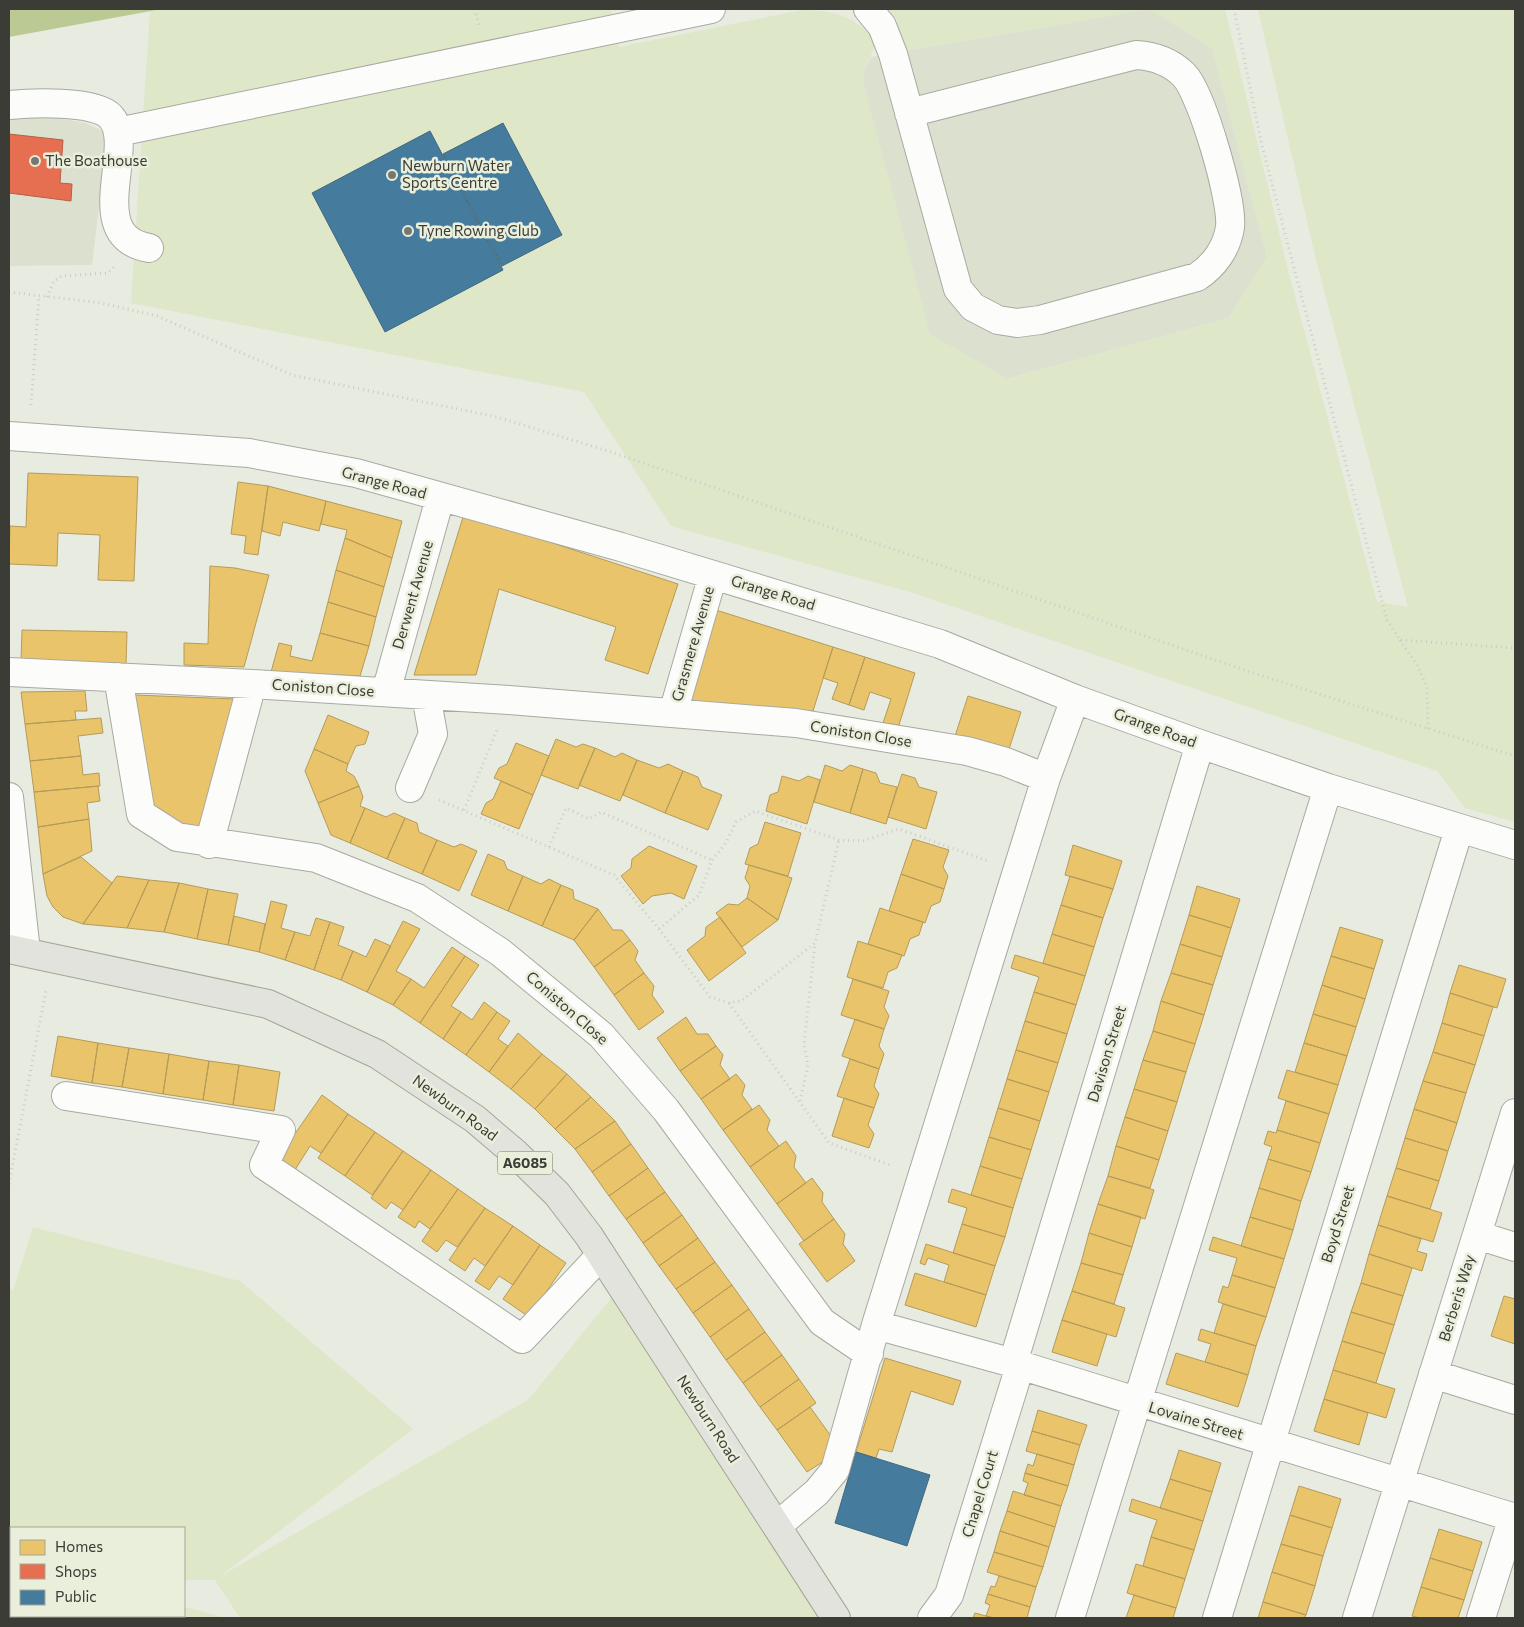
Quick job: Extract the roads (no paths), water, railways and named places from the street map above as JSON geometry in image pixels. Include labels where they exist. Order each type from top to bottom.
[{"type":"main road","name":"Newburn Road","points":[[17,951],[268,1004],[378,1054],[474,1119],[516,1154],[557,1194],[601,1255],[836,1618]]},
{"type":"street","points":[[118,132],[712,9]]},
{"type":"street","points":[[868,9],[884,31],[958,289],[973,307],[990,318],[1017,323],[1040,320],[1197,277],[1216,260],[1228,239],[1230,227],[1228,200],[1200,102],[1183,75],[1161,60],[1136,55],[909,113]]},
{"type":"street","points":[[9,105],[30,103],[92,108],[110,116],[118,132],[117,228],[135,246],[149,248]]},
{"type":"street","name":"Grange Road","points":[[18,436],[250,453],[356,473],[621,547],[940,644],[1075,699],[1200,744],[1328,788],[1515,845]]},
{"type":"street","name":"Derwent Avenue","points":[[386,692],[440,498]]},
{"type":"street","name":"Grasmere Avenue","points":[[673,714],[713,575]]},
{"type":"street","name":"Coniston Close","points":[[9,672],[118,676],[386,692],[796,723],[967,751],[1006,762],[1046,778]]},
{"type":"street","name":"Coniston Close","points":[[118,676],[141,814],[177,837],[210,844],[316,858],[417,898],[500,952],[601,1035],[666,1110],[822,1322],[869,1354]]},
{"type":"street","name":"Coniston Close","points":[[210,844],[252,684]]},
{"type":"street","points":[[410,788],[433,734],[426,695]]},
{"type":"street","points":[[777,1526],[817,1492],[835,1470],[876,1325],[1017,871],[1046,778],[1075,699]]},
{"type":"street","name":"Davison Street","points":[[1017,1365],[1200,744]]},
{"type":"street","points":[[1070,1618],[1328,788]]},
{"type":"street","points":[[9,797],[17,951]]},
{"type":"street","name":"Boyd Street","points":[[1217,1618],[1459,829]]},
{"type":"street","points":[[66,1096],[281,1130],[264,1165],[522,1339],[601,1255]]},
{"type":"street","name":"Berberis Way","points":[[1357,1618],[1515,1113]]},
{"type":"street","points":[[1477,1236],[1515,1247]]},
{"type":"street","name":"Lovaine Street","points":[[876,1325],[1017,1365],[1514,1518]]},
{"type":"street","name":"Chapel Court","points":[[932,1618],[949,1595],[1017,1365]]},
{"type":"street","points":[[1433,1374],[1515,1400]]},
{"type":"street","points":[[1480,1618],[1514,1518]]},
{"type":"place","name":"The Boathouse","points":[[35,161]]},
{"type":"place","name":"Newburn Water Sports Centre","points":[[392,175]]},
{"type":"place","name":"Tyne Rowing Club","points":[[408,231]]}]
